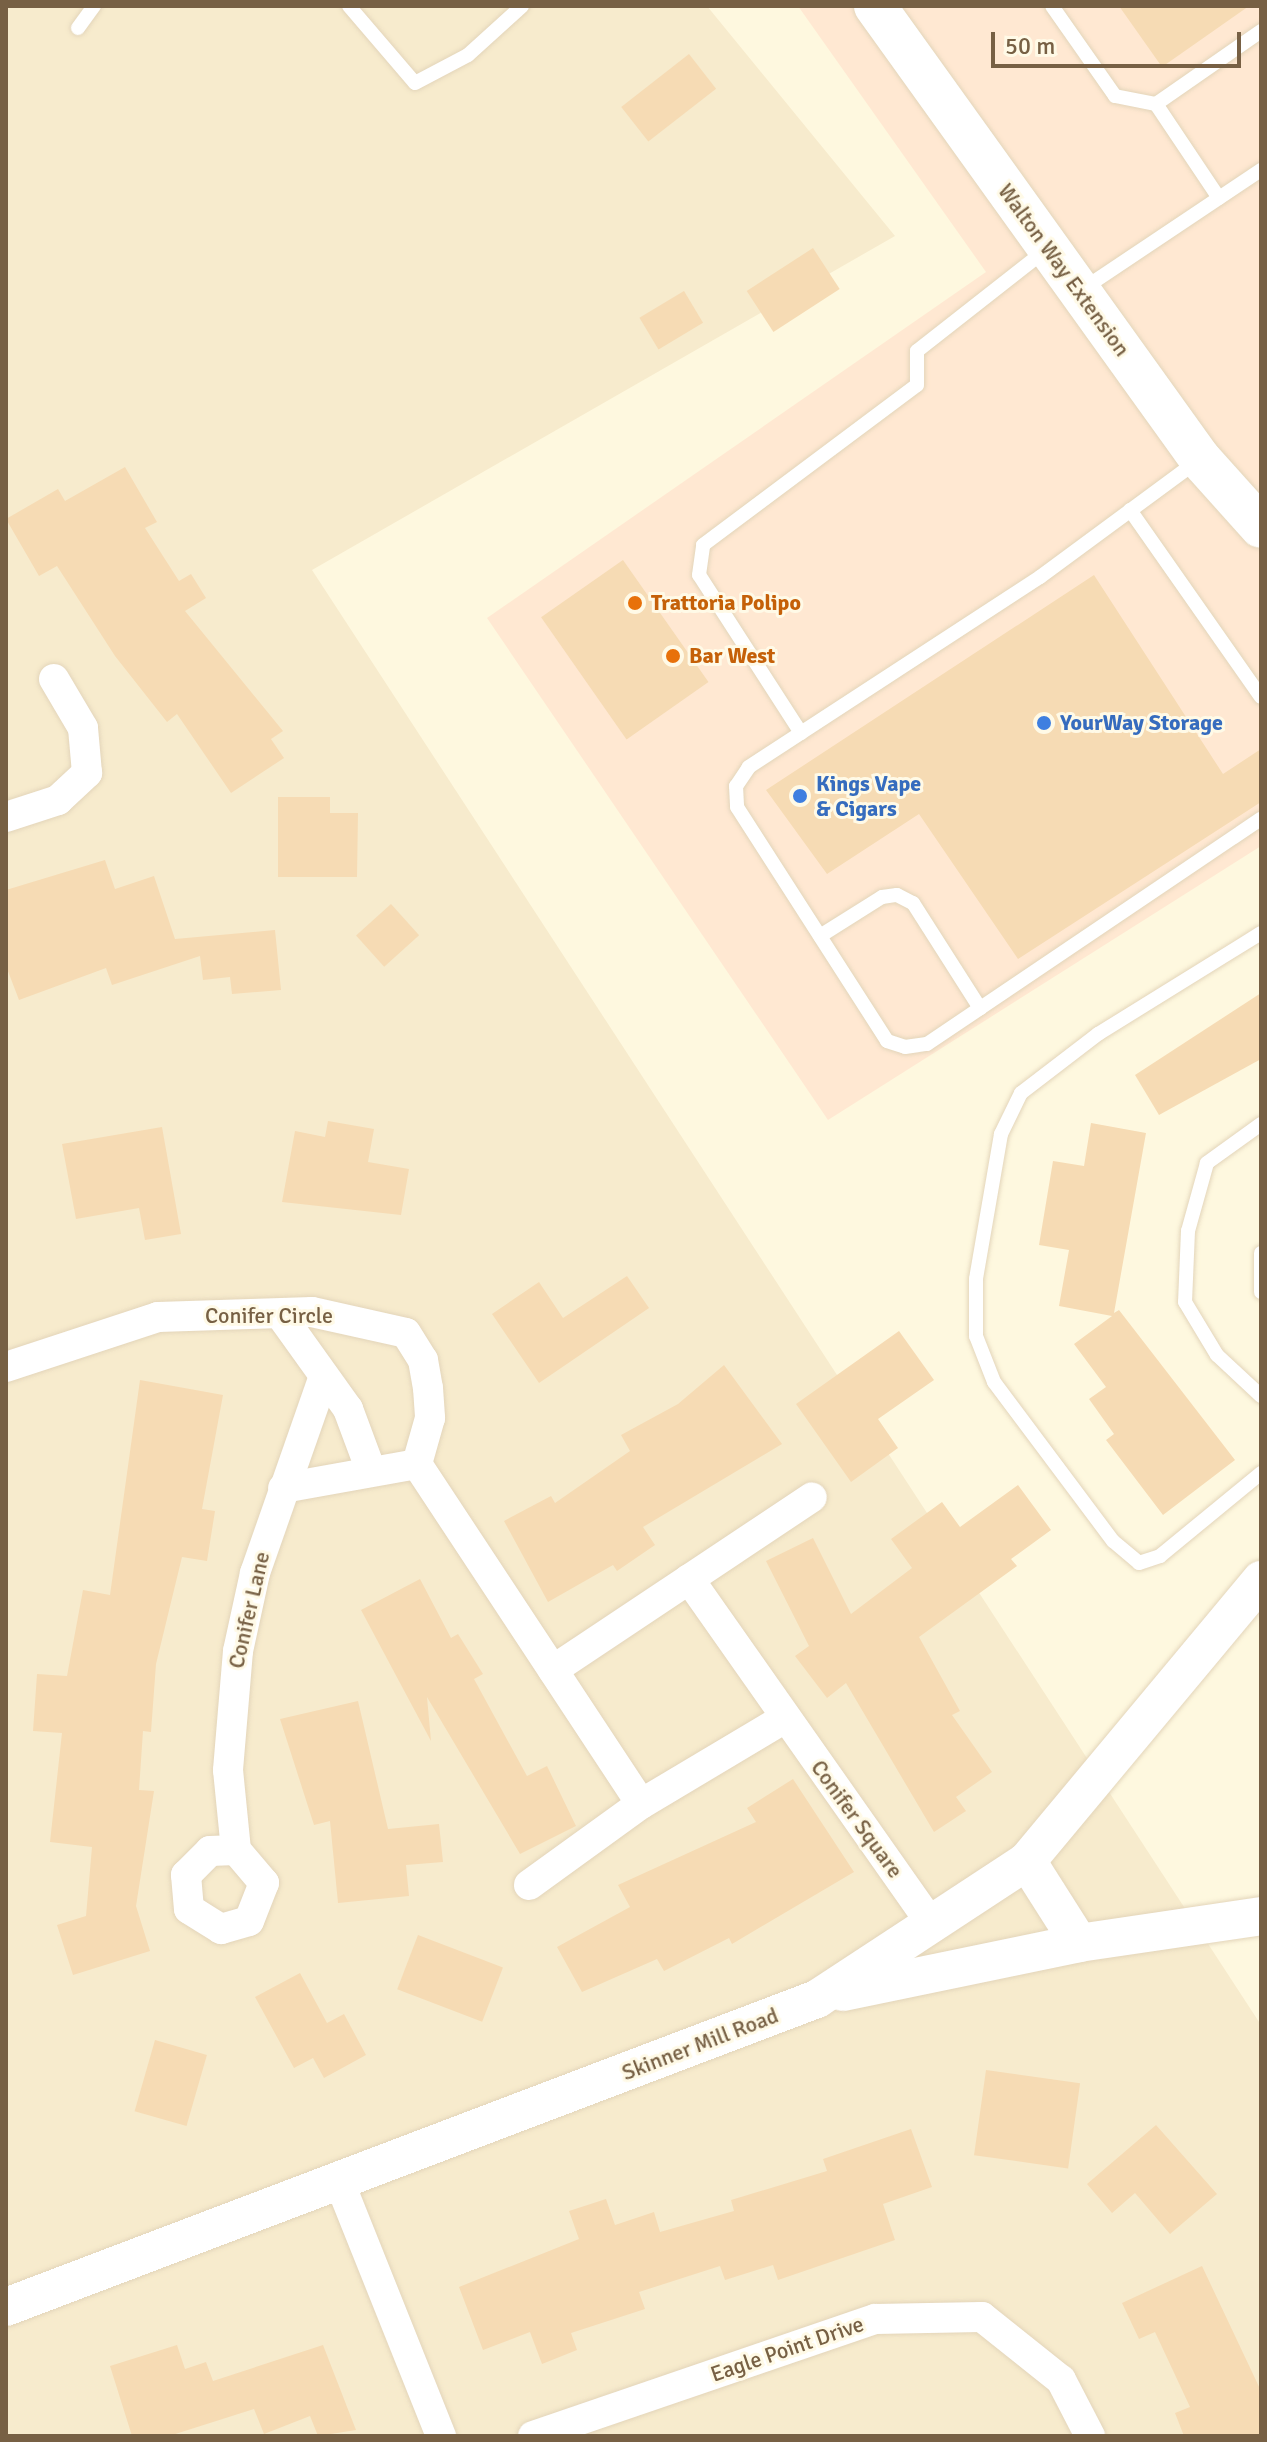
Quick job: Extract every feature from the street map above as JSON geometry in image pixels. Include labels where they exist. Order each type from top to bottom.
[{"type":"main road","name":"Walton Way Extension","points":[[875,6],[1200,459],[1261,527]]},
{"type":"street","points":[[6,817],[58,800],[87,773],[83,728],[54,679]]},
{"type":"street","points":[[280,1314],[323,1379],[348,1409],[370,1468]]},
{"type":"street","name":"Conifer Circle","points":[[6,1367],[158,1317],[280,1314],[371,1320],[406,1333],[423,1360],[430,1418],[417,1464]]},
{"type":"street","name":"Conifer Lane","points":[[236,1850],[228,1712],[255,1573],[323,1379]]},
{"type":"street","points":[[283,1488],[370,1468],[417,1464],[641,1804]]},
{"type":"street","points":[[553,1670],[812,1497]]},
{"type":"street","name":"Conifer Square","points":[[689,1579],[929,1920]]},
{"type":"street","name":"Skinner Mill Road","points":[[6,2307],[817,1999],[929,1920],[1027,1861],[1261,1580]]},
{"type":"street","points":[[529,1885],[641,1804],[785,1718]]},
{"type":"street","points":[[1027,1861],[1079,1943]]},
{"type":"street","points":[[817,1999],[1079,1943],[1261,1916]]},
{"type":"street","points":[[339,2181],[441,2436]]},
{"type":"street","name":"Eagle Point Drive","points":[[533,2436],[875,2319],[982,2317],[1061,2380],[1090,2436]]},
{"type":"lane","points":[[78,28],[94,6]]},
{"type":"lane","points":[[349,6],[415,83],[468,55],[522,6]]},
{"type":"lane","points":[[1052,6],[1115,96],[1156,104],[1219,198]]},
{"type":"lane","points":[[1156,104],[1261,31]]},
{"type":"lane","points":[[1079,291],[1261,170]]},
{"type":"lane","points":[[801,733],[699,575],[703,545],[917,385],[917,351],[1048,248]]},
{"type":"lane","points":[[1200,459],[1130,510],[749,767],[736,786],[737,807],[887,1041],[927,1044],[1261,819]]},
{"type":"lane","points":[[1130,510],[1261,697]]},
{"type":"lane","points":[[820,936],[897,895],[913,903],[980,1008]]},
{"type":"lane","points":[[1261,933],[1098,1034],[1021,1093],[1001,1134],[976,1279],[976,1336],[994,1382],[1113,1541],[1139,1563],[1160,1556],[1261,1473]]},
{"type":"lane","points":[[1261,1124],[1207,1163],[1188,1231],[1185,1302],[1217,1355],[1261,1396]]},
{"type":"lane","points":[[1261,1253],[1261,1292]]},
{"type":"shaded area","points":[[6,6],[707,6],[895,236],[312,570],[1261,2025],[1261,2436],[6,2436]]},
{"type":"shaded area","points":[[798,6],[1261,6],[1261,846],[828,1120],[487,618],[986,272]]},
{"type":"building","points":[[1119,6],[1249,6],[1162,67]]},
{"type":"building","points":[[689,54],[716,89],[648,142],[621,107]]},
{"type":"building","points":[[813,248],[840,289],[773,332],[747,291]]},
{"type":"building","points":[[684,291],[703,323],[658,349],[639,318]]},
{"type":"building","points":[[125,467],[157,522],[145,528],[179,581],[191,574],[206,598],[185,611],[283,731],[271,739],[284,758],[231,793],[177,714],[167,722],[115,656],[57,566],[39,576],[6,519],[58,489],[65,501]]},
{"type":"building","points":[[623,560],[708,682],[627,739],[541,617]]},
{"type":"building","points":[[1094,575],[1223,774],[1261,749],[1261,802],[1018,959],[919,814],[827,874],[766,790]]},
{"type":"building","points":[[278,797],[330,797],[330,813],[358,813],[357,877],[278,877]]},
{"type":"building","points":[[105,860],[115,889],[154,876],[175,939],[275,930],[281,990],[232,994],[230,977],[203,980],[200,956],[112,985],[106,968],[19,1000],[6,966],[6,890]]},
{"type":"building","points":[[391,904],[419,935],[384,967],[356,935]]},
{"type":"building","points":[[1261,993],[1261,1059],[1159,1115],[1135,1075]]},
{"type":"building","points":[[328,1121],[374,1129],[368,1162],[409,1169],[401,1215],[282,1202],[295,1131],[325,1137]]},
{"type":"building","points":[[1091,1123],[1146,1133],[1114,1313],[1119,1310],[1235,1460],[1163,1515],[1106,1440],[1114,1434],[1089,1399],[1106,1387],[1074,1344],[1112,1316],[1059,1306],[1069,1250],[1039,1245],[1053,1161],[1084,1166]]},
{"type":"building","points":[[162,1127],[181,1234],[145,1240],[139,1208],[76,1219],[62,1144]]},
{"type":"building","points":[[627,1276],[649,1308],[539,1383],[492,1314],[539,1282],[563,1318]]},
{"type":"building","points":[[899,1331],[934,1380],[878,1419],[898,1448],[851,1482],[796,1404]]},
{"type":"building","points":[[724,1365],[782,1444],[643,1527],[655,1545],[617,1571],[613,1565],[548,1602],[504,1521],[551,1496],[555,1503],[630,1451],[621,1435],[678,1404]]},
{"type":"building","points":[[140,1380],[223,1395],[202,1509],[215,1511],[207,1561],[182,1557],[156,1664],[151,1732],[143,1731],[139,1790],[154,1791],[136,1906],[150,1951],[73,1975],[57,1925],[86,1916],[92,1847],[50,1842],[62,1733],[33,1731],[37,1674],[67,1676],[83,1590],[110,1595]]},
{"type":"building","points":[[1018,1485],[1051,1530],[1011,1559],[1017,1566],[919,1637],[960,1711],[952,1715],[992,1772],[956,1797],[966,1811],[934,1832],[846,1683],[827,1698],[795,1656],[809,1646],[766,1561],[813,1538],[851,1614],[912,1568],[891,1539],[942,1502],[960,1527]]},
{"type":"building","points":[[420,1579],[451,1638],[458,1634],[483,1674],[474,1679],[527,1776],[547,1766],[576,1826],[520,1854],[427,1697],[431,1741],[361,1610]]},
{"type":"building","points":[[358,1701],[388,1829],[439,1824],[443,1862],[406,1865],[409,1896],[338,1903],[330,1821],[314,1825],[280,1719]]},
{"type":"building","points":[[793,1779],[854,1872],[732,1944],[729,1938],[664,1971],[657,1959],[582,1992],[557,1947],[630,1907],[618,1885],[756,1822],[747,1808]]},
{"type":"building","points":[[418,1935],[503,1968],[482,2022],[397,1989]]},
{"type":"building","points":[[300,1973],[327,2023],[344,2014],[366,2055],[324,2078],[313,2058],[294,2068],[255,1997]]},
{"type":"building","points":[[155,2040],[207,2055],[187,2126],[135,2111]]},
{"type":"building","points":[[986,2070],[1080,2083],[1068,2168],[974,2155]]},
{"type":"building","points":[[1156,2125],[1217,2194],[1170,2234],[1135,2193],[1112,2213],[1087,2184]]},
{"type":"building","points":[[911,2129],[932,2187],[883,2204],[895,2240],[778,2280],[773,2265],[725,2280],[720,2266],[639,2292],[645,2309],[571,2333],[577,2350],[542,2364],[530,2332],[483,2350],[459,2287],[579,2239],[569,2211],[606,2199],[615,2225],[654,2212],[660,2232],[734,2211],[731,2200],[827,2171],[823,2159]]},
{"type":"building","points":[[1202,2266],[1261,2391],[1261,2436],[1184,2436],[1175,2413],[1190,2407],[1155,2332],[1139,2339],[1122,2303]]},
{"type":"building","points":[[177,2345],[185,2369],[206,2362],[213,2381],[323,2345],[356,2430],[318,2436],[310,2416],[264,2434],[254,2409],[169,2436],[132,2436],[110,2366]]},
{"type":"place","name":"Trattoria Polipo","points":[[635,603]]},
{"type":"place","name":"Bar West","points":[[673,656]]},
{"type":"place","name":"YourWay Storage","points":[[1044,723]]},
{"type":"place","name":"Kings Vape & Cigars","points":[[800,796]]}]
